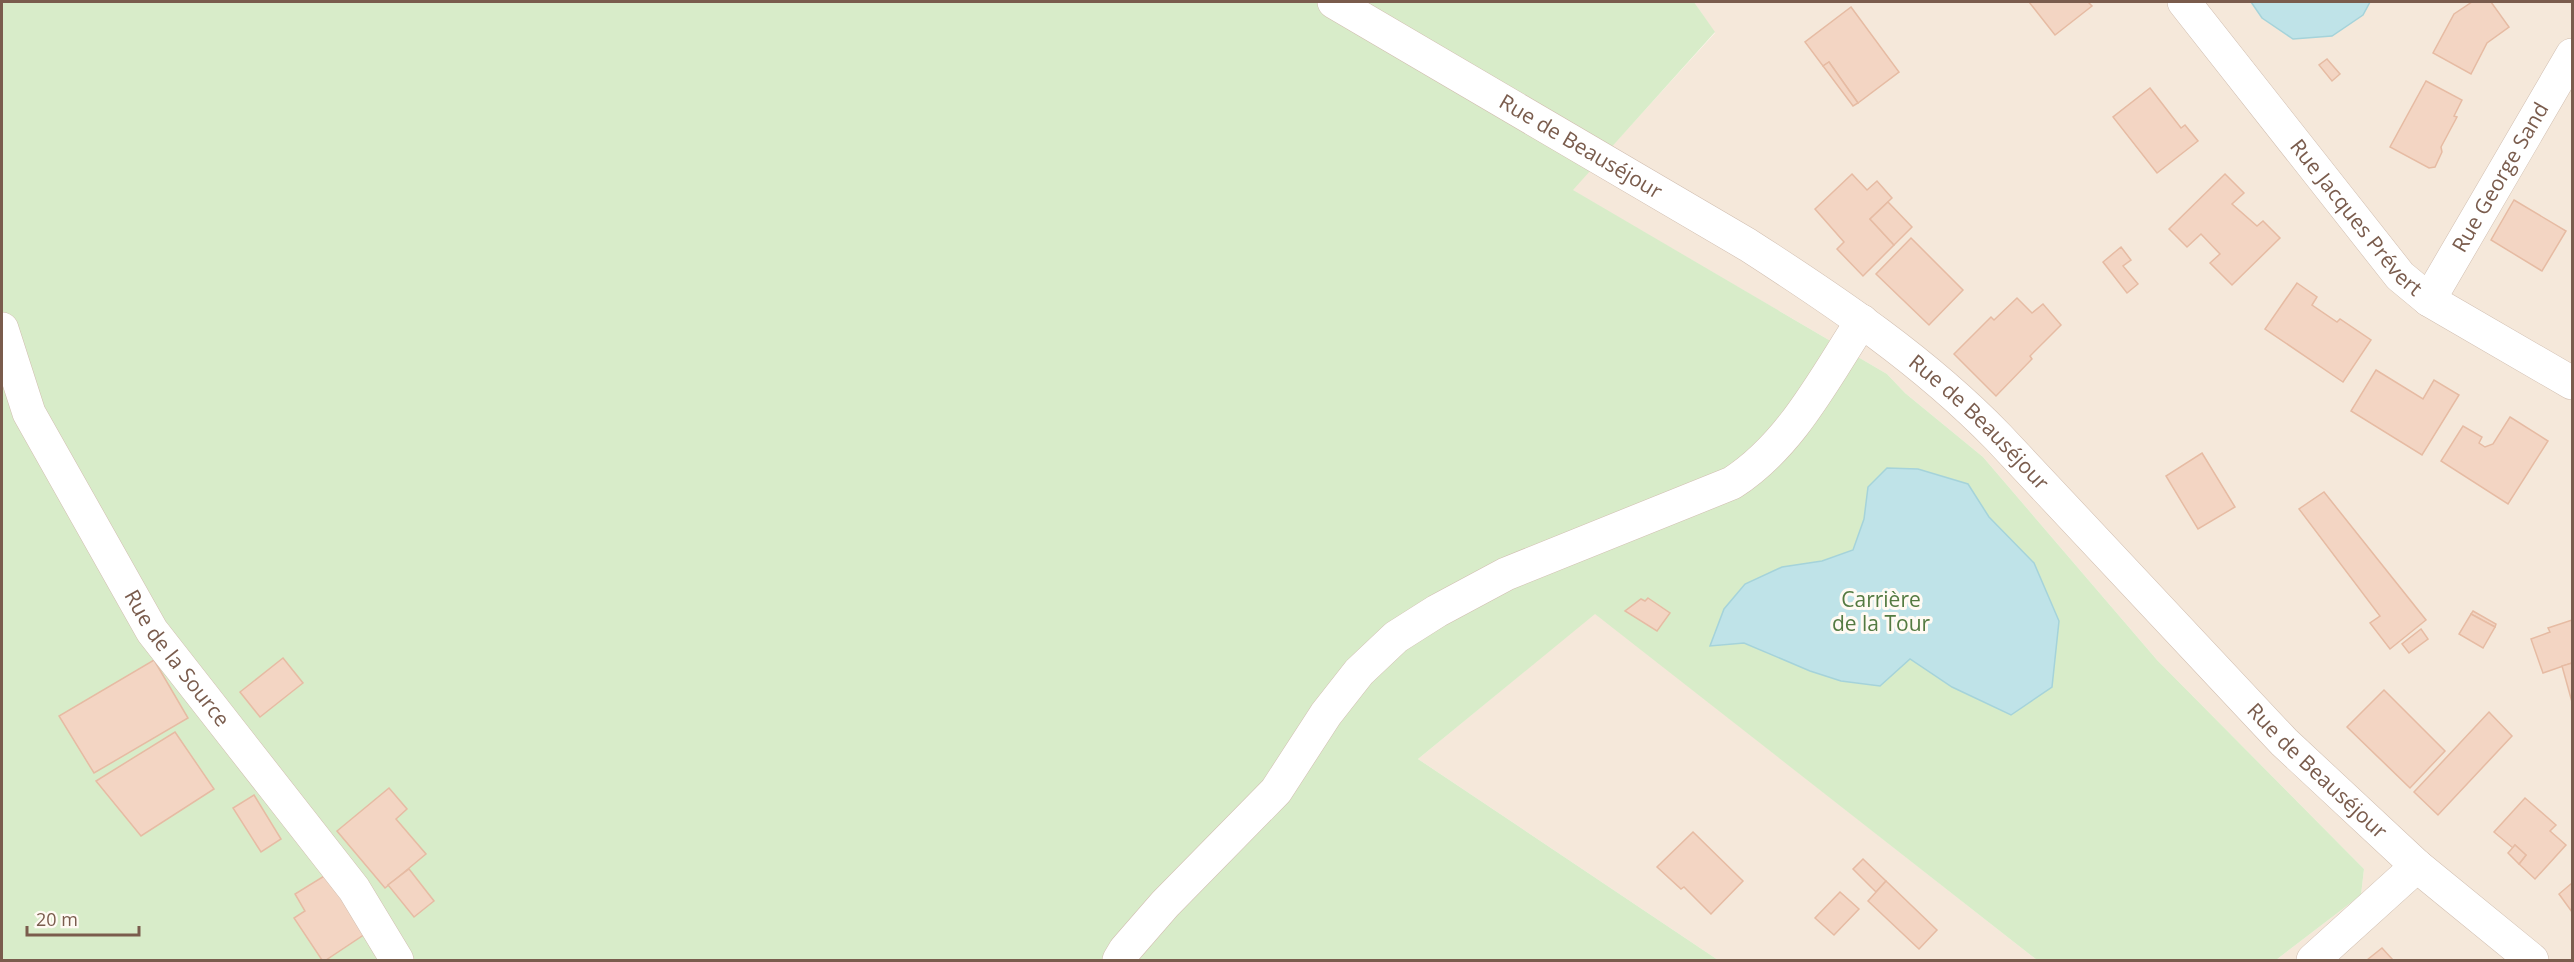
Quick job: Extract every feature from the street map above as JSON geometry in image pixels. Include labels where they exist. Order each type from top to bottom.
[{"type":"street","name":"Rue de Beauséjour","points":[[1334,2],[1748,245],[1862,321],[1959,398],[2284,742],[2417,866],[2532,960]]},
{"type":"street","name":"Rue Jacques Prévert","points":[[2184,2],[2400,276],[2429,300],[2572,383]]},
{"type":"street","name":"Rue George Sand","points":[[2429,300],[2572,55]]},
{"type":"street","points":[[1119,960],[1165,904],[1276,791],[1326,714],[1359,672],[1396,636],[1506,574],[1732,483],[1754,469],[1796,421],[1862,321]]},
{"type":"street","name":"Rue de la Source","points":[[2,329],[29,413],[152,631],[354,889],[397,960]]},
{"type":"street","points":[[2313,960],[2417,866]]},
{"type":"shaded area","points":[[1694,2],[2572,2],[2572,960],[2276,960],[2361,895],[2364,869],[2157,660],[1983,457],[1905,393],[1887,374],[1572,190],[1715,33]]},
{"type":"shaded area","points":[[1595,613],[2037,960],[1718,960],[1418,759]]},
{"type":"green space","name":"Carrière de la Tour","points":[[2,2],[1694,2],[1715,32],[1573,190],[1887,374],[1905,393],[1983,457],[2157,660],[2364,869],[2361,895],[2276,960],[2037,960],[1595,614],[1418,759],[1718,960],[2,960]]},
{"type":"water","points":[[2251,2],[2370,2],[2363,15],[2332,36],[2293,39],[2262,18]]},
{"type":"water","points":[[1887,468],[1918,469],[1968,484],[1989,517],[2034,563],[2059,621],[2052,687],[2011,715],[1952,687],[1910,659],[1880,686],[1841,681],[1810,671],[1744,643],[1710,646],[1724,609],[1745,584],[1782,567],[1822,561],[1853,550],[1864,519],[1868,487]]},
{"type":"building","points":[[2029,2],[2088,2],[2092,6],[2055,35]]},
{"type":"building","points":[[2472,2],[2491,2],[2509,27],[2487,43],[2471,74],[2433,53],[2454,14]]},
{"type":"building","points":[[1851,7],[1899,72],[1858,103],[1829,62],[1823,66],[1805,42]]},
{"type":"building","points":[[2327,59],[2340,74],[2332,81],[2319,65]]},
{"type":"building","points":[[1829,62],[1858,103],[1853,106],[1823,66]]},
{"type":"building","points":[[2426,81],[2462,100],[2454,116],[2457,117],[2441,147],[2442,152],[2435,167],[2429,168],[2390,147]]},
{"type":"building","points":[[2150,88],[2181,128],[2185,125],[2198,141],[2157,173],[2113,117]]},
{"type":"building","points":[[1852,174],[1867,190],[1877,181],[1892,198],[1870,219],[1894,245],[1863,276],[1837,249],[1844,242],[1815,209]]},
{"type":"building","points":[[2225,174],[2244,193],[2232,204],[2257,226],[2263,221],[2280,238],[2232,285],[2210,263],[2220,254],[2201,234],[2187,247],[2169,229]]},
{"type":"building","points":[[2514,200],[2566,231],[2542,271],[2491,240]]},
{"type":"building","points":[[1888,202],[1912,227],[1894,245],[1870,219]]},
{"type":"building","points":[[1911,238],[1963,290],[1929,325],[1876,274]]},
{"type":"building","points":[[2121,247],[2131,260],[2123,266],[2138,284],[2127,293],[2103,262]]},
{"type":"building","points":[[2297,283],[2317,297],[2312,305],[2337,322],[2340,319],[2371,340],[2343,382],[2265,329]]},
{"type":"building","points":[[2017,298],[2032,313],[2043,304],[2061,325],[2030,356],[2032,359],[1996,396],[1954,354],[1991,317],[1994,320]]},
{"type":"building","points":[[2376,370],[2423,399],[2434,380],[2459,395],[2422,455],[2351,411]]},
{"type":"building","points":[[2510,417],[2548,441],[2508,504],[2441,461],[2463,426],[2482,437],[2479,443],[2485,447],[2493,444]]},
{"type":"building","points":[[2202,453],[2235,507],[2198,529],[2166,476]]},
{"type":"building","points":[[2324,492],[2426,620],[2390,649],[2370,623],[2380,616],[2299,509]]},
{"type":"building","points":[[1648,598],[1670,613],[1657,631],[1625,611],[1641,599],[1645,601]]},
{"type":"building","points":[[2473,611],[2496,624],[2495,627],[2471,614]]},
{"type":"building","points":[[2471,614],[2495,627],[2483,648],[2459,634]]},
{"type":"building","points":[[2572,620],[2572,663],[2543,673],[2531,639],[2550,632],[2548,628]]},
{"type":"building","points":[[2421,629],[2428,639],[2409,653],[2402,644]]},
{"type":"building","points":[[283,658],[303,683],[260,717],[240,692]]},
{"type":"building","points":[[154,660],[188,718],[94,773],[59,716]]},
{"type":"building","points":[[2572,663],[2572,702],[2562,666]]},
{"type":"building","points":[[2384,690],[2445,751],[2410,788],[2347,727]]},
{"type":"building","points":[[2489,712],[2512,736],[2438,815],[2414,792]]},
{"type":"building","points":[[175,732],[214,789],[141,836],[96,781]]},
{"type":"building","points":[[389,788],[407,809],[396,819],[426,854],[385,888],[337,831]]},
{"type":"building","points":[[254,795],[281,839],[261,852],[233,808]]},
{"type":"building","points":[[2525,798],[2556,825],[2550,831],[2566,845],[2535,879],[2519,864],[2526,855],[2515,845],[2513,848],[2494,832]]},
{"type":"building","points":[[1693,832],[1743,881],[1711,914],[1684,887],[1681,889],[1657,867]]},
{"type":"building","points":[[2515,845],[2526,855],[2519,864],[2508,853]]},
{"type":"building","points":[[1863,859],[1886,881],[1876,892],[1853,869]]},
{"type":"building","points":[[409,869],[434,901],[414,917],[388,885]]},
{"type":"building","points":[[329,873],[368,932],[326,960],[322,960],[294,918],[305,911],[295,894]]},
{"type":"building","points":[[1886,881],[1937,930],[1919,949],[1868,901]]},
{"type":"building","points":[[2572,883],[2572,912],[2559,894]]},
{"type":"building","points":[[1840,892],[1859,909],[1834,935],[1815,918]]},
{"type":"building","points":[[2382,948],[2393,960],[2367,960]]}]
